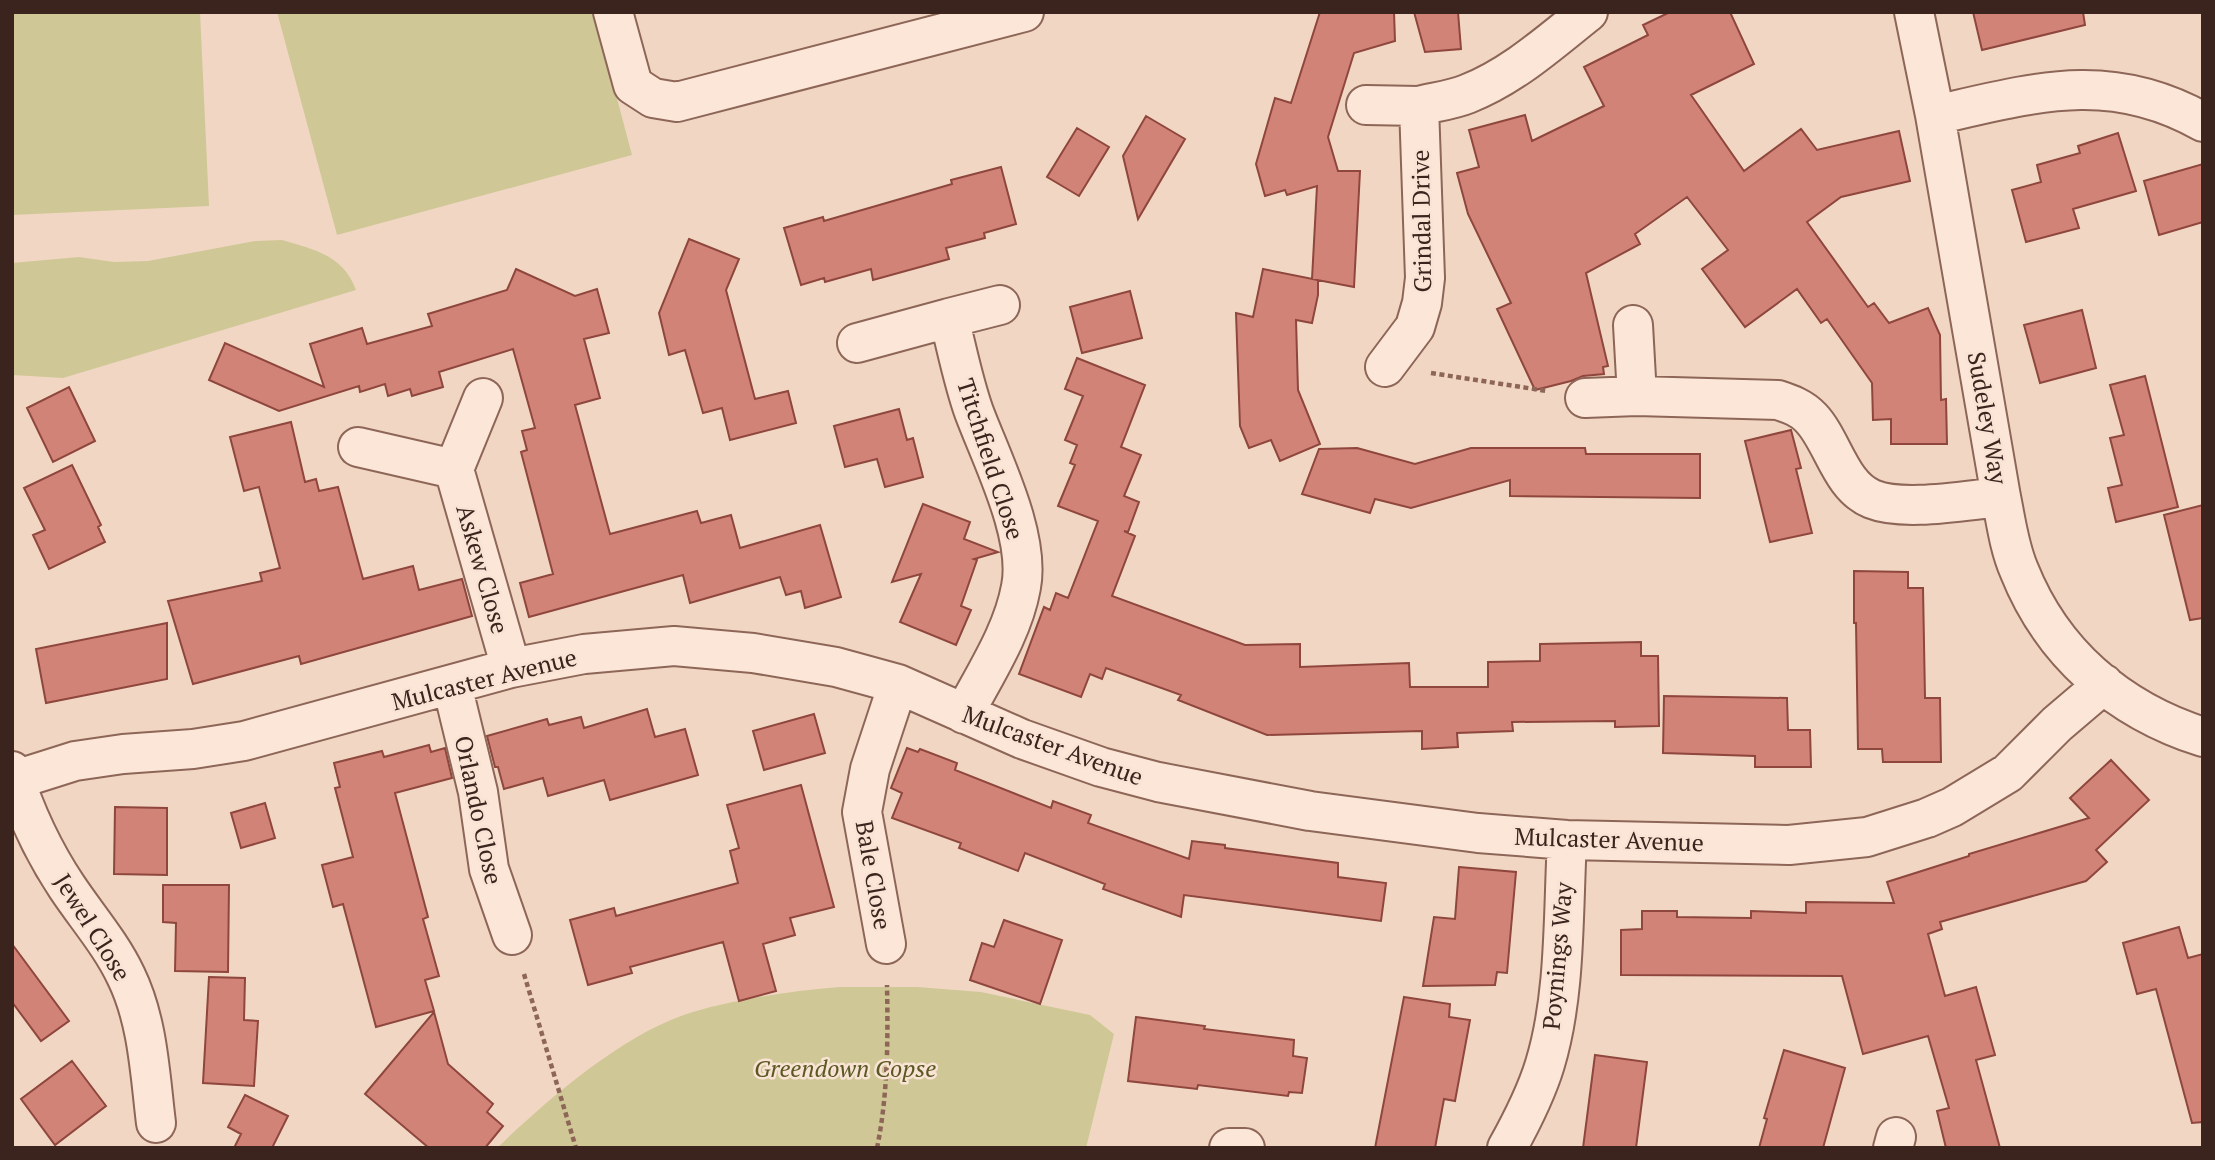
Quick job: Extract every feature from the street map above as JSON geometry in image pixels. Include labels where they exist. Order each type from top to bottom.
[{"type":"street","points":[[613,12],[633,85],[653,98],[677,102],[1024,12]]},
{"type":"street","points":[[1366,104],[1419,106],[1464,96],[1514,70],[1588,12]]},
{"type":"street","name":"Sudeley Way","points":[[1914,12],[1935,115],[2010,543],[2029,595],[2048,627],[2075,659],[2129,705],[2156,720],[2203,737]]},
{"type":"street","points":[[1935,115],[2032,94],[2072,89],[2130,94],[2203,122]]},
{"type":"street","name":"Grindal Drive","points":[[1385,367],[1415,327],[1422,303],[1425,278],[1419,106]]},
{"type":"street","points":[[856,343],[1000,305]]},
{"type":"street","name":"Titchfield Close","points":[[949,318],[974,411],[1017,531],[1023,568],[1018,600],[1007,630],[964,714]]},
{"type":"street","points":[[1633,325],[1637,396]]},
{"type":"street","points":[[358,447],[454,469],[483,398]]},
{"type":"street","points":[[1585,398],[1763,398],[1795,406],[1810,417],[1846,475],[1870,498],[1889,504],[1915,504],[2001,497]]},
{"type":"street","name":"Askew Close","points":[[454,469],[511,668]]},
{"type":"street","name":"Mulcaster Avenue","points":[[14,775],[75,761],[244,741],[511,668],[584,654],[629,649],[696,647],[796,659],[898,684],[1021,739],[1101,767],[1158,782],[1360,818],[1478,832],[1567,840],[1789,845],[1829,843],[1878,834],[1952,807],[2008,773],[2057,724],[2104,684]]},
{"type":"street","name":"Bale Close","points":[[886,944],[864,835],[862,812],[870,769],[898,684]]},
{"type":"street","name":"Orlando Close","points":[[452,685],[478,792],[489,869],[512,934]]},
{"type":"street","name":"Jewel Close","points":[[14,775],[29,817],[53,866],[102,934],[127,977],[144,1035],[156,1123]]},
{"type":"street","name":"Poynings Way","points":[[1507,1148],[1534,1093],[1545,1064],[1552,1033],[1559,988],[1567,840]]},
{"type":"street","points":[[1229,1148],[1245,1148]]},
{"type":"path","points":[[1385,367],[1520,388],[1571,393],[1585,398]]},
{"type":"path","points":[[512,934],[576,1148]]},
{"type":"path","points":[[877,1148],[882,1122],[886,1066],[886,944]]},
{"type":"green space","points":[[12,12],[200,12],[209,206],[12,215]]},
{"type":"green space","points":[[277,12],[594,12],[632,155],[337,235]]},
{"type":"green space","points":[[282,240],[316,251],[336,262],[351,278],[356,290],[63,378],[12,375],[12,263],[79,257],[114,262],[148,261],[255,241]]},
{"type":"green space","name":"Greendown Copse","points":[[840,987],[917,987],[981,992],[1090,1015],[1114,1034],[1086,1148],[497,1148],[589,1069],[641,1035],[667,1022],[693,1012],[748,999]]},
{"type":"building","points":[[1320,12],[1394,12],[1395,41],[1354,53],[1328,137],[1338,171],[1360,171],[1354,287],[1312,279],[1317,186],[1287,195],[1285,190],[1265,196],[1256,164],[1275,98],[1291,103]]},
{"type":"building","points":[[1414,12],[1458,12],[1461,49],[1425,52]]},
{"type":"building","points":[[1670,12],[1730,12],[1754,64],[1691,95],[1744,171],[1801,129],[1817,150],[1899,131],[1910,181],[1841,197],[1807,222],[1868,307],[1874,303],[1889,323],[1928,308],[1940,335],[1941,400],[1946,399],[1947,444],[1891,444],[1891,419],[1873,420],[1872,383],[1827,319],[1821,323],[1797,289],[1745,327],[1702,269],[1728,250],[1687,197],[1635,234],[1640,244],[1586,273],[1608,366],[1603,367],[1604,374],[1583,376],[1535,390],[1497,309],[1511,303],[1468,214],[1457,173],[1479,167],[1469,130],[1525,115],[1532,141],[1604,106],[1584,67],[1648,35],[1643,25]]},
{"type":"building","points":[[1973,12],[2083,12],[2085,25],[1982,50]]},
{"type":"building","points":[[1146,116],[1185,139],[1138,219],[1123,156]]},
{"type":"building","points":[[1077,128],[1109,147],[1079,196],[1047,177]]},
{"type":"building","points":[[2118,133],[2136,191],[2073,209],[2079,228],[2026,242],[2012,190],[2041,182],[2037,165],[2080,153],[2078,146]]},
{"type":"building","points":[[2203,164],[2203,222],[2159,235],[2144,181]]},
{"type":"building","points":[[1001,167],[1016,224],[984,233],[985,238],[946,248],[949,259],[873,280],[871,269],[825,282],[824,278],[801,285],[784,228],[823,217],[824,221],[952,184],[951,180]]},
{"type":"building","points":[[689,239],[739,259],[726,290],[755,399],[788,391],[796,423],[730,440],[722,408],[703,413],[685,350],[669,355],[659,313]]},
{"type":"building","points":[[516,269],[575,296],[597,289],[609,333],[584,339],[600,398],[575,405],[610,534],[697,511],[701,523],[731,515],[740,548],[820,525],[841,597],[805,608],[801,591],[786,595],[780,577],[690,603],[683,575],[529,617],[520,583],[553,574],[521,452],[527,450],[522,431],[535,428],[513,349],[439,372],[443,387],[412,396],[410,389],[388,396],[385,384],[360,392],[359,386],[279,411],[209,380],[225,343],[324,387],[310,344],[362,328],[367,344],[432,326],[428,314],[507,290]]},
{"type":"building","points":[[1263,269],[1318,280],[1312,323],[1296,320],[1298,390],[1320,444],[1280,461],[1271,440],[1249,448],[1240,426],[1236,313],[1253,317]]},
{"type":"building","points":[[1130,291],[1142,338],[1082,353],[1070,307]]},
{"type":"building","points":[[2082,310],[2096,368],[2040,383],[2024,325]]},
{"type":"building","points":[[1077,358],[1145,385],[1121,447],[1141,455],[1124,496],[1139,502],[1128,532],[1124,531],[1135,536],[1112,596],[1245,645],[1300,644],[1300,667],[1409,663],[1410,687],[1488,687],[1488,662],[1540,661],[1540,644],[1641,642],[1641,656],[1658,656],[1659,726],[1615,727],[1615,721],[1512,722],[1513,731],[1457,733],[1458,747],[1422,749],[1422,731],[1267,735],[1178,700],[1181,695],[1106,668],[1102,679],[1090,674],[1081,697],[1019,674],[1044,607],[1050,610],[1056,593],[1068,598],[1098,521],[1058,506],[1075,465],[1070,463],[1077,445],[1065,440],[1083,396],[1065,389]]},
{"type":"building","points":[[2145,376],[2178,507],[2116,522],[2108,488],[2122,485],[2110,438],[2124,435],[2110,385]]},
{"type":"building","points":[[69,387],[95,441],[53,462],[27,408]]},
{"type":"building","points":[[899,409],[907,440],[913,438],[923,477],[885,487],[877,459],[845,467],[834,426]]},
{"type":"building","points":[[291,422],[305,482],[316,479],[319,491],[338,487],[363,579],[413,566],[419,590],[462,579],[472,616],[301,664],[299,656],[193,684],[168,601],[262,581],[260,573],[280,568],[259,487],[244,491],[230,437]]},
{"type":"building","points":[[1791,430],[1801,468],[1796,469],[1812,533],[1770,542],[1745,441]]},
{"type":"building","points":[[1357,448],[1415,464],[1471,448],[1585,448],[1586,454],[1700,454],[1700,498],[1510,496],[1510,480],[1411,508],[1375,499],[1370,513],[1302,494],[1319,449]]},
{"type":"building","points":[[72,465],[101,525],[98,527],[105,542],[49,569],[33,535],[45,530],[24,488]]},
{"type":"building","points":[[923,504],[970,522],[964,539],[998,552],[974,559],[977,560],[961,606],[971,610],[956,645],[900,622],[921,574],[892,582]]},
{"type":"building","points":[[2203,505],[2203,618],[2190,620],[2164,515]]},
{"type":"building","points":[[1854,571],[1908,572],[1908,588],[1923,588],[1925,698],[1940,698],[1941,762],[1883,762],[1882,749],[1858,749]]},
{"type":"building","points":[[167,623],[167,679],[46,703],[36,649]]},
{"type":"building","points":[[1664,696],[1787,698],[1788,730],[1810,730],[1811,767],[1755,767],[1755,756],[1663,753]]},
{"type":"building","points":[[647,709],[655,737],[685,729],[698,775],[610,800],[604,780],[548,796],[543,778],[504,789],[487,736],[547,719],[549,725],[581,717],[584,728]]},
{"type":"building","points":[[814,714],[825,753],[764,770],[753,731]]},
{"type":"building","points":[[429,745],[431,752],[445,748],[452,778],[395,793],[428,917],[423,919],[439,976],[425,980],[434,1011],[376,1027],[343,904],[333,907],[322,865],[353,857],[335,788],[340,787],[334,763],[382,751],[384,757]]},
{"type":"building","points":[[907,748],[918,752],[920,749],[957,763],[955,770],[1051,808],[1053,801],[1091,815],[1088,823],[1189,859],[1192,841],[1338,863],[1338,877],[1386,883],[1381,921],[1184,895],[1181,917],[1103,889],[1105,884],[1025,853],[1018,871],[959,848],[961,843],[892,818],[902,793],[891,788]]},
{"type":"building","points":[[2111,760],[2149,800],[2096,850],[2107,862],[2086,881],[1940,922],[1942,929],[1928,934],[1945,996],[1976,987],[1995,1055],[1976,1060],[2000,1148],[1946,1148],[1937,1111],[1949,1108],[1928,1036],[1863,1054],[1842,976],[1621,975],[1621,930],[1642,929],[1642,911],[1677,911],[1677,917],[1751,918],[1751,911],[1806,913],[1806,902],[1894,903],[1887,882],[2089,818],[2070,798]]},
{"type":"building","points":[[801,785],[834,907],[790,918],[795,935],[763,944],[776,991],[739,1001],[723,942],[630,967],[632,973],[588,985],[570,920],[614,908],[616,916],[738,883],[730,851],[739,848],[727,805]]},
{"type":"building","points":[[265,803],[275,838],[241,848],[231,813]]},
{"type":"building","points":[[115,807],[167,808],[167,875],[114,874]]},
{"type":"building","points":[[1459,867],[1516,872],[1507,973],[1497,972],[1495,985],[1423,986],[1434,917],[1455,919]]},
{"type":"building","points":[[163,885],[229,885],[228,972],[175,971],[176,923],[163,922]]},
{"type":"building","points":[[1004,920],[1062,940],[1040,1004],[970,980],[982,943],[994,947]]},
{"type":"building","points":[[2179,927],[2188,958],[2203,954],[2203,1122],[2192,1123],[2156,989],[2137,994],[2123,943]]},
{"type":"building","points":[[12,944],[69,1021],[41,1041],[12,1002]]},
{"type":"building","points":[[209,977],[245,978],[244,1020],[258,1021],[254,1086],[203,1083]]},
{"type":"building","points":[[1404,997],[1450,1004],[1449,1017],[1470,1020],[1455,1101],[1444,1099],[1435,1148],[1375,1148]]},
{"type":"building","points":[[434,1012],[448,1064],[493,1104],[487,1112],[503,1126],[485,1148],[429,1148],[365,1094]]},
{"type":"building","points":[[1136,1017],[1294,1040],[1293,1056],[1307,1058],[1302,1093],[1289,1092],[1288,1096],[1198,1085],[1197,1089],[1128,1081]]},
{"type":"building","points":[[1784,1050],[1845,1068],[1823,1148],[1759,1148],[1767,1119],[1764,1118]]},
{"type":"building","points":[[1595,1055],[1647,1062],[1636,1148],[1583,1148]]},
{"type":"building","points":[[72,1061],[106,1106],[55,1145],[21,1099]]},
{"type":"building","points":[[245,1095],[288,1116],[272,1148],[234,1148],[241,1134],[228,1127]]}]
